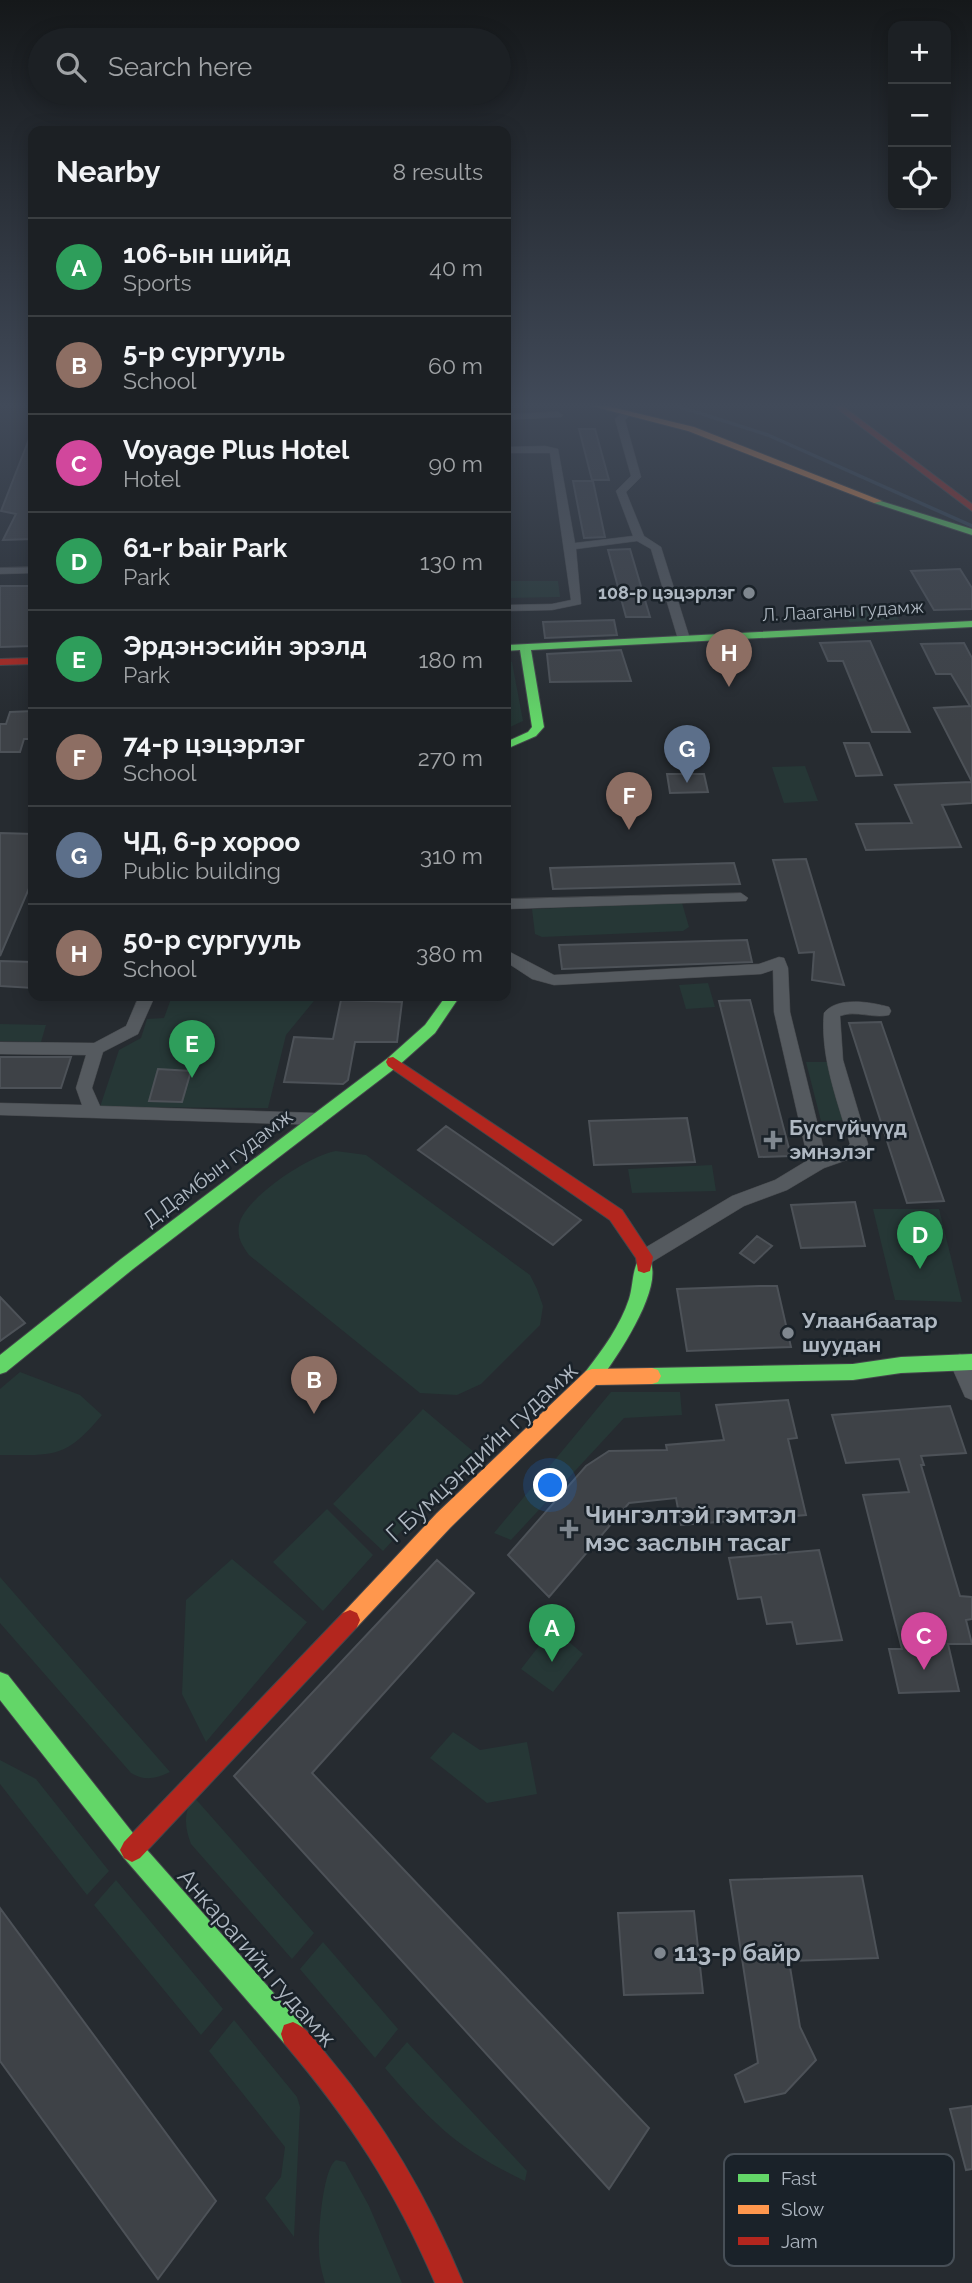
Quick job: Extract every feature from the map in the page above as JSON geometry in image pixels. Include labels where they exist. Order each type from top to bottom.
[{"type":"main road","points":[[896,511],[972,546]]},
{"type":"main road","points":[[904,511],[972,532]]},
{"type":"main road","points":[[931,520],[960,514],[962,511]]},
{"type":"main road","name":"Л. Лааганы гудамж","points":[[511,648],[972,624]]},
{"type":"main road","points":[[511,744],[532,734],[538,727],[526,647]]},
{"type":"main road","points":[[0,662],[28,661]]},
{"type":"main road","name":"Д.Дамбын гудамж","points":[[0,1366],[127,1264],[393,1062],[430,1030],[450,1001]]},
{"type":"main road","points":[[393,1062],[616,1215],[645,1257],[644,1274],[630,1319],[613,1350],[592,1377]]},
{"type":"main road","name":"Г.Бумцэндийн гудамж","points":[[132,1850],[444,1520],[592,1377],[853,1372],[901,1365],[966,1363]]},
{"type":"main road","name":"Анкарагийн гудамж","points":[[0,1683],[132,1850],[329,2076],[379,2145],[414,2205],[449,2283]]},
{"type":"street","points":[[511,608],[552,607],[577,601],[563,511]]},
{"type":"street","points":[[628,511],[639,538]]},
{"type":"street","points":[[570,547],[639,538],[656,547],[684,639]]},
{"type":"street","points":[[0,571],[28,570]]},
{"type":"street","points":[[511,904],[741,898]]},
{"type":"street","points":[[511,958],[538,975],[554,980],[761,969],[774,964],[783,978],[780,1000],[782,1012],[818,1163]]},
{"type":"street","points":[[0,1048],[96,1049],[132,1030],[145,1001]]},
{"type":"street","points":[[645,1257],[738,1201],[781,1185],[818,1163],[858,1149],[859,1144],[829,1026],[832,1013],[839,1009],[853,1007],[883,1011]]},
{"type":"street","points":[[94,1113],[84,1088],[96,1049]]},
{"type":"street","points":[[0,1109],[316,1120]]},
{"type":"street","name":"Г.Бумцэндийн гудамж","points":[[966,1363],[972,1391]]},
{"type":"shaded area","points":[[511,581],[558,581],[560,597],[511,598]]},
{"type":"shaded area","points":[[892,607],[899,620],[849,622],[843,608]]},
{"type":"shaded area","points":[[511,661],[512,662],[523,721],[511,727]]},
{"type":"shaded area","points":[[805,766],[818,801],[784,803],[772,767]]},
{"type":"shaded area","points":[[682,903],[689,927],[683,931],[542,937],[535,934],[532,909]]},
{"type":"shaded area","points":[[708,983],[715,1007],[686,1009],[679,985]]},
{"type":"shaded area","points":[[170,1001],[314,1001],[286,1035],[268,1108],[100,1107],[119,1050],[141,1038],[147,1019],[164,1018]]},
{"type":"shaded area","points":[[0,1024],[46,1025],[41,1042],[0,1041]]},
{"type":"shaded area","points":[[806,1062],[835,1062],[849,1120],[821,1121]]},
{"type":"shaded area","points":[[336,1151],[366,1155],[530,1275],[543,1306],[540,1325],[481,1384],[457,1395],[420,1393],[249,1255],[244,1248],[239,1238],[239,1225],[253,1203],[295,1169]]},
{"type":"shaded area","points":[[712,1165],[716,1191],[632,1193],[628,1169]]},
{"type":"shaded area","points":[[873,1209],[939,1209],[962,1302],[895,1300]]},
{"type":"shaded area","points":[[20,1372],[80,1395],[102,1415],[78,1440],[58,1452],[0,1455],[0,1389]]},
{"type":"shaded area","points":[[611,1392],[680,1392],[682,1415],[624,1418],[511,1540],[494,1533]]},
{"type":"shaded area","points":[[423,1409],[474,1452],[383,1551],[333,1504]]},
{"type":"shaded area","points":[[327,1509],[373,1555],[323,1611],[273,1562]]},
{"type":"shaded area","points":[[232,1559],[307,1622],[206,1742],[182,1694],[186,1600]]},
{"type":"shaded area","points":[[0,1577],[170,1772],[150,1778],[131,1773],[0,1623]]},
{"type":"shaded area","points":[[553,1628],[583,1654],[553,1692],[521,1669]]},
{"type":"shaded area","points":[[453,1732],[480,1750],[527,1742],[537,1794],[487,1803],[430,1758]]},
{"type":"shaded area","points":[[0,1760],[36,1779],[109,1871],[87,1895],[0,1784]]},
{"type":"shaded area","points":[[193,1796],[314,1933],[292,1959],[191,1844],[186,1820]]},
{"type":"shaded area","points":[[116,1880],[223,2009],[201,2035],[94,1905]]},
{"type":"shaded area","points":[[323,1942],[398,2029],[375,2058],[300,1969]]},
{"type":"shaded area","points":[[234,2020],[297,2097],[300,2107],[294,2237],[265,2198],[281,2177],[285,2147],[209,2051]]},
{"type":"shaded area","points":[[407,2042],[527,2171],[525,2181],[482,2158],[448,2134],[385,2068]]},
{"type":"shaded area","points":[[336,2160],[345,2162],[369,2206],[402,2283],[325,2283],[319,2254],[321,2216],[328,2175]]},
{"type":"building","points":[[1,511],[28,511],[28,539],[3,540],[16,514]]},
{"type":"building","points":[[579,511],[599,511],[605,537],[584,538]]},
{"type":"building","points":[[630,549],[650,617],[626,617],[608,550]]},
{"type":"building","points":[[960,569],[972,588],[972,609],[934,610],[911,571]]},
{"type":"building","points":[[0,586],[28,586],[28,646],[0,647]]},
{"type":"building","points":[[614,620],[617,635],[545,638],[543,622]]},
{"type":"building","points":[[870,641],[910,732],[872,732],[843,661],[828,661],[820,643]]},
{"type":"building","points":[[964,643],[972,658],[972,782],[934,708],[970,706],[951,674],[936,674],[921,644]]},
{"type":"building","points":[[621,650],[631,681],[550,682],[547,654]]},
{"type":"building","points":[[28,711],[28,739],[24,739],[20,752],[0,752],[0,724],[6,724],[10,712]]},
{"type":"building","points":[[844,743],[869,743],[882,775],[856,776]]},
{"type":"building","points":[[667,774],[704,774],[708,792],[670,793]]},
{"type":"building","points":[[972,782],[972,803],[942,805],[961,847],[866,850],[856,824],[912,823],[895,785]]},
{"type":"building","points":[[0,833],[28,834],[28,891],[0,956]]},
{"type":"building","points":[[806,859],[844,985],[812,980],[814,952],[799,953],[773,860]]},
{"type":"building","points":[[734,863],[740,884],[553,889],[550,868]]},
{"type":"building","points":[[747,940],[752,962],[562,969],[559,945]]},
{"type":"building","points":[[0,961],[28,962],[28,988],[0,986]]},
{"type":"building","points":[[750,1000],[791,1156],[759,1157],[719,1001]]},
{"type":"building","points":[[341,1001],[402,1002],[397,1042],[355,1042],[348,1080],[343,1084],[284,1082],[294,1037],[333,1039]]},
{"type":"building","points":[[881,1022],[944,1201],[907,1203],[849,1023]]},
{"type":"building","points":[[0,1057],[71,1057],[61,1088],[0,1088]]},
{"type":"building","points":[[158,1069],[191,1071],[182,1102],[149,1101]]},
{"type":"building","points":[[687,1118],[695,1162],[594,1165],[589,1121]]},
{"type":"building","points":[[446,1126],[581,1220],[553,1245],[418,1150]]},
{"type":"building","points":[[855,1202],[865,1246],[801,1248],[791,1205]]},
{"type":"building","points":[[757,1236],[772,1246],[754,1263],[740,1253]]},
{"type":"building","points":[[777,1286],[791,1347],[687,1351],[677,1289]]},
{"type":"building","points":[[0,1297],[25,1323],[0,1341]]},
{"type":"building","points":[[788,1400],[797,1438],[788,1439],[806,1515],[681,1525],[676,1498],[629,1503],[549,1597],[508,1555],[586,1466],[609,1451],[667,1450],[666,1445],[724,1440],[716,1405]]},
{"type":"building","points":[[950,1406],[966,1453],[921,1456],[924,1465],[921,1465],[960,1596],[972,1597],[972,1619],[966,1620],[972,1644],[948,1644],[959,1691],[899,1693],[889,1649],[902,1649],[863,1495],[909,1492],[899,1459],[846,1463],[832,1415]]},
{"type":"building","points":[[819,1550],[842,1640],[797,1644],[792,1622],[767,1624],[761,1597],[738,1599],[729,1558]]},
{"type":"building","points":[[437,1560],[474,1593],[312,1773],[649,2128],[609,2189],[234,1776]]},
{"type":"building","points":[[862,1876],[878,1958],[789,1961],[800,2027],[816,2060],[785,2093],[745,2102],[735,2075],[758,2063],[730,1880]]},
{"type":"building","points":[[0,1908],[216,2201],[158,2279],[0,2061]]},
{"type":"building","name":"113-р байр","points":[[694,1911],[703,1993],[624,1995],[618,1913]]},
{"type":"building","points":[[972,2106],[972,2169],[966,2170],[950,2109]]},
{"type":"waterway","points":[[937,511],[972,526]]},
{"type":"traffic: fast","points":[[906,511],[972,532]]},
{"type":"traffic: fast","points":[[511,648],[972,624]]},
{"type":"traffic: fast","points":[[511,744],[532,734],[538,727],[525,647]]},
{"type":"traffic: fast","points":[[0,1366],[127,1264],[393,1062],[430,1029],[450,1001]]},
{"type":"traffic: fast","points":[[592,1377],[627,1325],[639,1296],[644,1266]]},
{"type":"traffic: fast","points":[[652,1376],[853,1372],[901,1365],[972,1362]]},
{"type":"traffic: fast","points":[[0,1683],[132,1850],[293,2034]]},
{"type":"traffic: slow","points":[[350,1620],[444,1520],[592,1377],[652,1376]]},
{"type":"traffic: jam","points":[[0,662],[28,661]]},
{"type":"traffic: jam","points":[[393,1062],[616,1215],[645,1257],[644,1266]]},
{"type":"traffic: jam","points":[[132,1850],[350,1620]]},
{"type":"traffic: jam","points":[[293,2034],[343,2095],[402,2182],[449,2283]]},
{"type":"place","name":"108-р цэцэрлэг","points":[[749,593]]},
{"type":"place","name":"50-р сургууль","points":[[729,687]]},
{"type":"place","name":"ЧД, 6-р хороо","points":[[687,783]]},
{"type":"place","name":"74-р цэцэрлэг","points":[[629,830]]},
{"type":"place","name":"Эрдэнэсийн эрэлд","points":[[192,1078]]},
{"type":"place","name":"Бүсгүйчүүд эмнэлэг","points":[[773,1140]]},
{"type":"place","name":"61-r bair Park","points":[[920,1269]]},
{"type":"place","name":"Улаанбаатар шуудан","points":[[788,1333]]},
{"type":"place","name":"5-р сургууль","points":[[314,1414]]},
{"type":"place","name":"Чингэлтэй гэмтэл мэс заслын тасаг","points":[[569,1529]]},
{"type":"place","name":"106-ын шийд","points":[[552,1662]]},
{"type":"place","name":"Voyage Plus Hotel","points":[[924,1670]]},
{"type":"place","name":"113-р байр","points":[[660,1953]]}]
